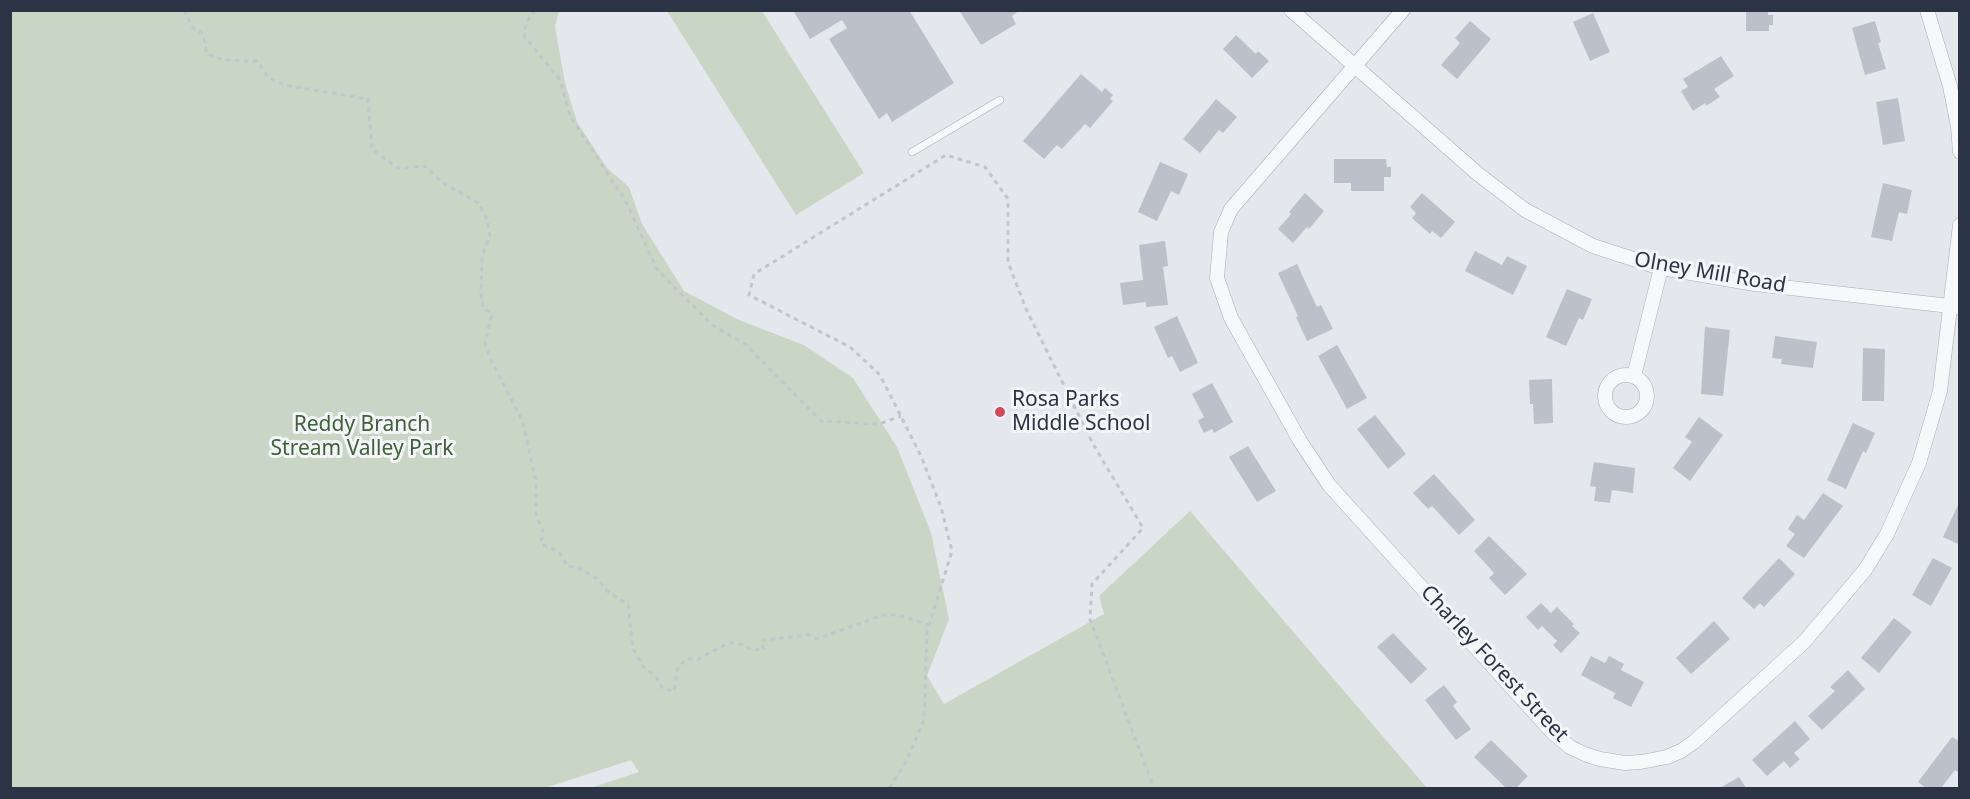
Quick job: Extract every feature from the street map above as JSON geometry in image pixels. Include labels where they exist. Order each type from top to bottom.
[{"type":"street","name":"Olney Mill Road","points":[[1292,10],[1479,174],[1525,210],[1593,246],[1661,268],[1755,284],[1955,307]]},
{"type":"street","name":"Charley Forest Street","points":[[1403,10],[1231,208],[1221,232],[1217,278],[1231,318],[1300,441],[1329,485],[1552,732],[1570,747],[1587,755],[1625,763],[1667,757],[1681,751],[1694,742],[1804,642],[1865,570],[1887,534],[1919,463],[1940,391],[1955,307],[1959,225]]},
{"type":"street","points":[[1927,10],[1950,87],[1958,127],[1959,152]]},
{"type":"street","points":[[1634,376],[1661,268]]},
{"type":"lane","points":[[912,152],[1000,100]]},
{"type":"path","points":[[184,10],[193,28],[203,34],[207,54],[224,60],[257,61],[268,78],[284,85],[368,99],[372,149],[397,168],[425,166],[443,183],[478,203],[487,219],[490,236],[482,266],[483,308],[492,314],[485,343],[489,356],[523,422],[536,482],[536,514],[543,531],[541,544],[559,552],[567,566],[576,567],[598,579],[606,590],[628,605],[633,649],[643,666],[656,677],[663,689],[674,691],[678,667],[687,659],[698,659],[729,643],[740,644],[752,650],[764,649],[761,642],[763,640],[809,634],[817,639],[883,615],[897,615],[929,625]]},
{"type":"path","points":[[535,10],[526,23],[524,36],[560,80],[570,116],[625,200],[658,271],[712,325],[745,344],[821,421],[879,424],[901,416]]},
{"type":"path","points":[[889,789],[905,764],[924,720],[927,632],[952,551],[941,507],[921,456],[880,375],[850,347],[749,295],[754,274],[946,155],[985,167],[1008,199],[1008,262],[1026,309],[1093,444],[1143,528],[1092,584],[1090,620],[1154,789]]},
{"type":"green space","name":"Reddy Branch Stream Valley Park","points":[[10,11],[559,11],[555,26],[565,83],[577,122],[607,168],[629,187],[642,224],[684,291],[739,320],[804,345],[853,378],[897,447],[931,533],[949,619],[927,676],[944,704],[1104,614],[1099,596],[1190,511],[1427,788],[590,788],[639,772],[631,760],[545,788],[11,788]]},
{"type":"green space","points":[[667,11],[762,11],[864,173],[796,215]]},
{"type":"building","points":[[793,10],[909,10],[954,83],[892,122],[887,113],[879,119],[829,39],[847,28],[842,20],[810,39]]},
{"type":"building","points":[[959,10],[1020,10],[1012,16],[1016,24],[981,45]]},
{"type":"building","points":[[1746,10],[1768,10],[1768,15],[1773,15],[1773,25],[1769,25],[1769,31],[1746,31]]},
{"type":"building","points":[[1593,13],[1610,52],[1590,61],[1573,22]]},
{"type":"building","points":[[1470,21],[1491,39],[1457,79],[1441,65],[1460,43],[1455,38]]},
{"type":"building","points":[[1875,21],[1881,42],[1878,43],[1886,69],[1865,75],[1852,28]]},
{"type":"building","points":[[1236,35],[1256,54],[1258,51],[1269,61],[1252,78],[1223,49]]},
{"type":"building","points":[[1721,56],[1734,76],[1714,89],[1720,97],[1693,111],[1681,91],[1688,87],[1683,79]]},
{"type":"building","points":[[1081,74],[1102,92],[1105,88],[1113,95],[1110,99],[1113,101],[1090,128],[1085,124],[1062,149],[1057,145],[1044,159],[1023,141]]},
{"type":"building","points":[[1898,98],[1905,141],[1883,145],[1876,102]]},
{"type":"building","points":[[1216,99],[1237,117],[1223,133],[1219,130],[1200,153],[1183,139]]},
{"type":"building","points":[[1334,159],[1386,159],[1387,167],[1391,167],[1391,177],[1384,177],[1384,191],[1351,191],[1351,183],[1334,183]]},
{"type":"building","points":[[1160,162],[1188,174],[1179,195],[1171,191],[1157,221],[1138,212]]},
{"type":"building","points":[[1883,183],[1912,190],[1907,214],[1899,212],[1892,241],[1871,237]]},
{"type":"building","points":[[1305,193],[1324,211],[1293,243],[1278,229]]},
{"type":"building","points":[[1422,193],[1455,222],[1441,238],[1432,231],[1430,234],[1412,218],[1416,213],[1410,207]]},
{"type":"building","points":[[1165,241],[1168,266],[1163,267],[1168,305],[1146,307],[1146,302],[1123,305],[1120,283],[1143,280],[1139,245]]},
{"type":"building","points":[[1475,251],[1502,265],[1507,256],[1527,266],[1513,295],[1465,271]]},
{"type":"building","points":[[1297,264],[1317,307],[1321,305],[1333,329],[1307,341],[1278,273]]},
{"type":"building","points":[[1567,289],[1592,299],[1583,320],[1579,318],[1566,346],[1546,337]]},
{"type":"building","points":[[1177,316],[1198,363],[1180,372],[1172,356],[1168,358],[1154,327]]},
{"type":"building","points":[[1705,327],[1730,330],[1723,396],[1701,394]]},
{"type":"building","points":[[1775,336],[1817,342],[1813,368],[1781,364],[1782,359],[1772,358]]},
{"type":"building","points":[[1337,345],[1367,398],[1347,409],[1318,356]]},
{"type":"building","points":[[1863,348],[1885,349],[1884,401],[1862,401]]},
{"type":"building","points":[[1552,379],[1553,423],[1534,424],[1529,380]]},
{"type":"building","points":[[1212,383],[1233,422],[1214,433],[1212,429],[1204,433],[1198,421],[1204,417],[1192,394]]},
{"type":"building","points":[[1375,415],[1406,454],[1388,469],[1357,429]]},
{"type":"building","points":[[1699,417],[1723,435],[1690,481],[1673,468],[1692,442],[1685,437]]},
{"type":"building","points":[[1853,423],[1875,433],[1866,453],[1863,451],[1846,489],[1827,480]]},
{"type":"building","points":[[1248,446],[1276,491],[1257,502],[1229,457]]},
{"type":"building","points":[[1594,462],[1635,468],[1633,493],[1612,490],[1610,503],[1594,501],[1596,487],[1590,486]]},
{"type":"building","points":[[1434,474],[1475,520],[1459,535],[1432,506],[1428,509],[1413,493]]},
{"type":"building","points":[[1823,493],[1843,506],[1804,558],[1786,546],[1795,534],[1788,529],[1797,515],[1804,520]]},
{"type":"building","points":[[1960,501],[1960,545],[1943,537]]},
{"type":"building","points":[[1489,536],[1527,574],[1505,595],[1489,578],[1494,573],[1474,551]]},
{"type":"building","points":[[1779,558],[1795,574],[1764,607],[1760,603],[1754,609],[1742,598]]},
{"type":"building","points":[[1933,558],[1952,568],[1931,606],[1912,595]]},
{"type":"building","points":[[1541,603],[1551,613],[1557,607],[1580,633],[1561,653],[1553,645],[1557,641],[1542,626],[1538,630],[1526,617]]},
{"type":"building","points":[[1894,618],[1912,632],[1879,673],[1861,658]]},
{"type":"building","points":[[1714,621],[1730,639],[1691,674],[1676,658]]},
{"type":"building","points":[[1393,633],[1427,669],[1411,684],[1377,647]]},
{"type":"building","points":[[1591,656],[1605,663],[1609,656],[1624,664],[1621,670],[1644,682],[1631,707],[1613,698],[1615,693],[1581,675]]},
{"type":"building","points":[[1848,670],[1865,689],[1822,730],[1808,716],[1835,691],[1830,687]]},
{"type":"building","points":[[1444,685],[1457,702],[1453,706],[1471,729],[1456,740],[1425,700]]},
{"type":"building","points":[[1795,721],[1810,739],[1794,753],[1800,759],[1790,768],[1784,761],[1767,776],[1752,760]]},
{"type":"building","points":[[1952,737],[1960,742],[1960,773],[1955,770],[1941,788],[1926,788],[1918,782]]},
{"type":"building","points":[[1491,740],[1528,776],[1516,788],[1506,788],[1474,757]]},
{"type":"building","points":[[1739,777],[1746,788],[1720,788]]},
{"type":"place","name":"Rosa Parks Middle School","points":[[1000,412]]}]
